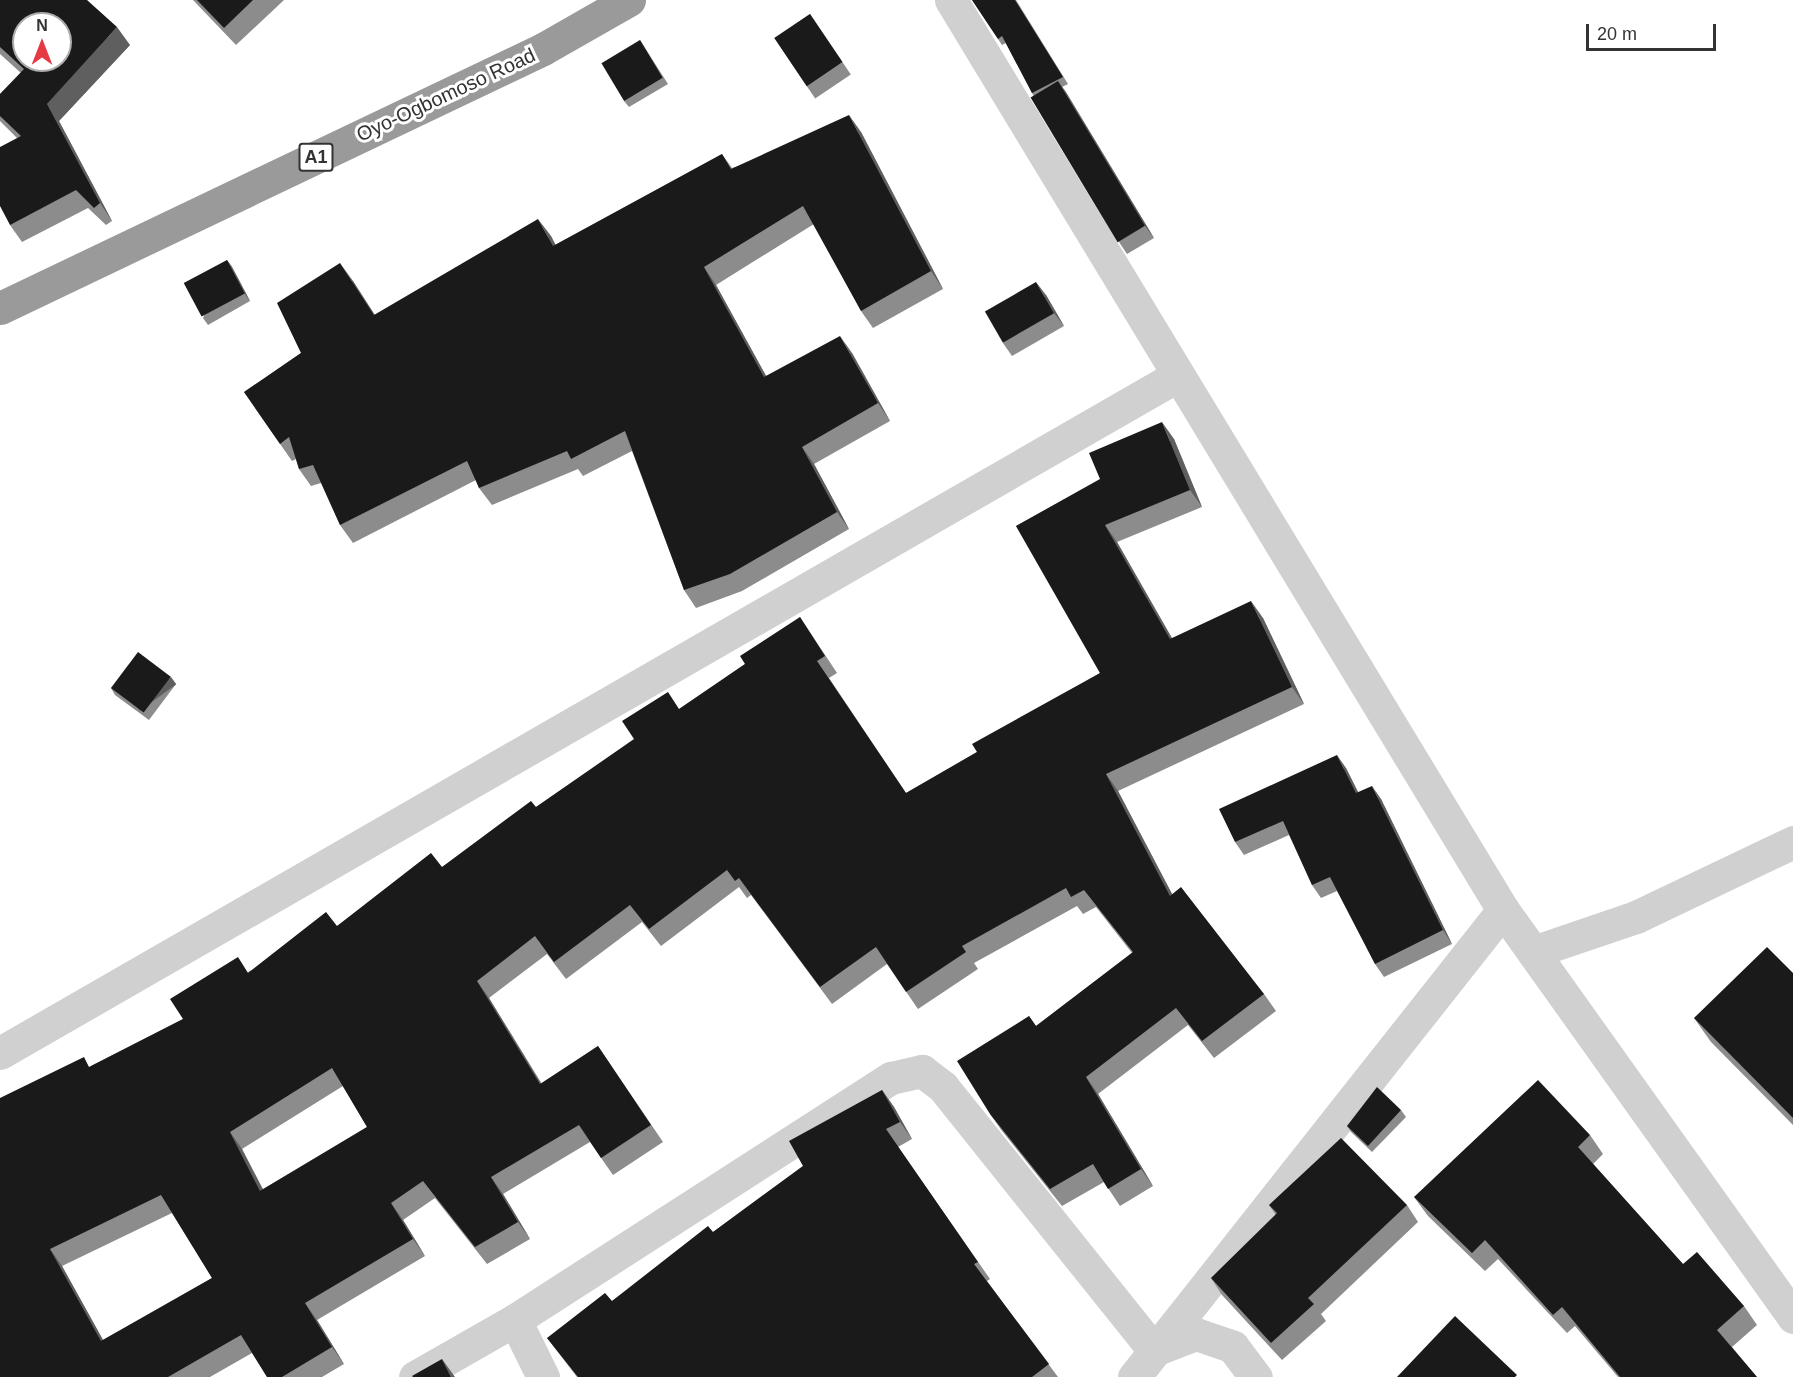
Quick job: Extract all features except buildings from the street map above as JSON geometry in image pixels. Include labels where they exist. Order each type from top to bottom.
[{"type":"highway","name":"Oyo-Ogbomoso Road","points":[[0,308],[543,49],[629,0]]},
{"type":"street","points":[[951,0],[1175,377],[1503,910],[1793,1317]]},
{"type":"street","points":[[0,1053],[1175,377]]},
{"type":"street","points":[[1533,952],[1636,917],[1793,842]]},
{"type":"street","points":[[1134,1377],[1503,910]]},
{"type":"street","points":[[415,1377],[514,1320],[891,1078],[922,1071],[943,1086],[1154,1350]]},
{"type":"street","points":[[514,1320],[543,1377]]},
{"type":"street","points":[[1154,1350],[1196,1334],[1233,1347],[1256,1377]]}]
